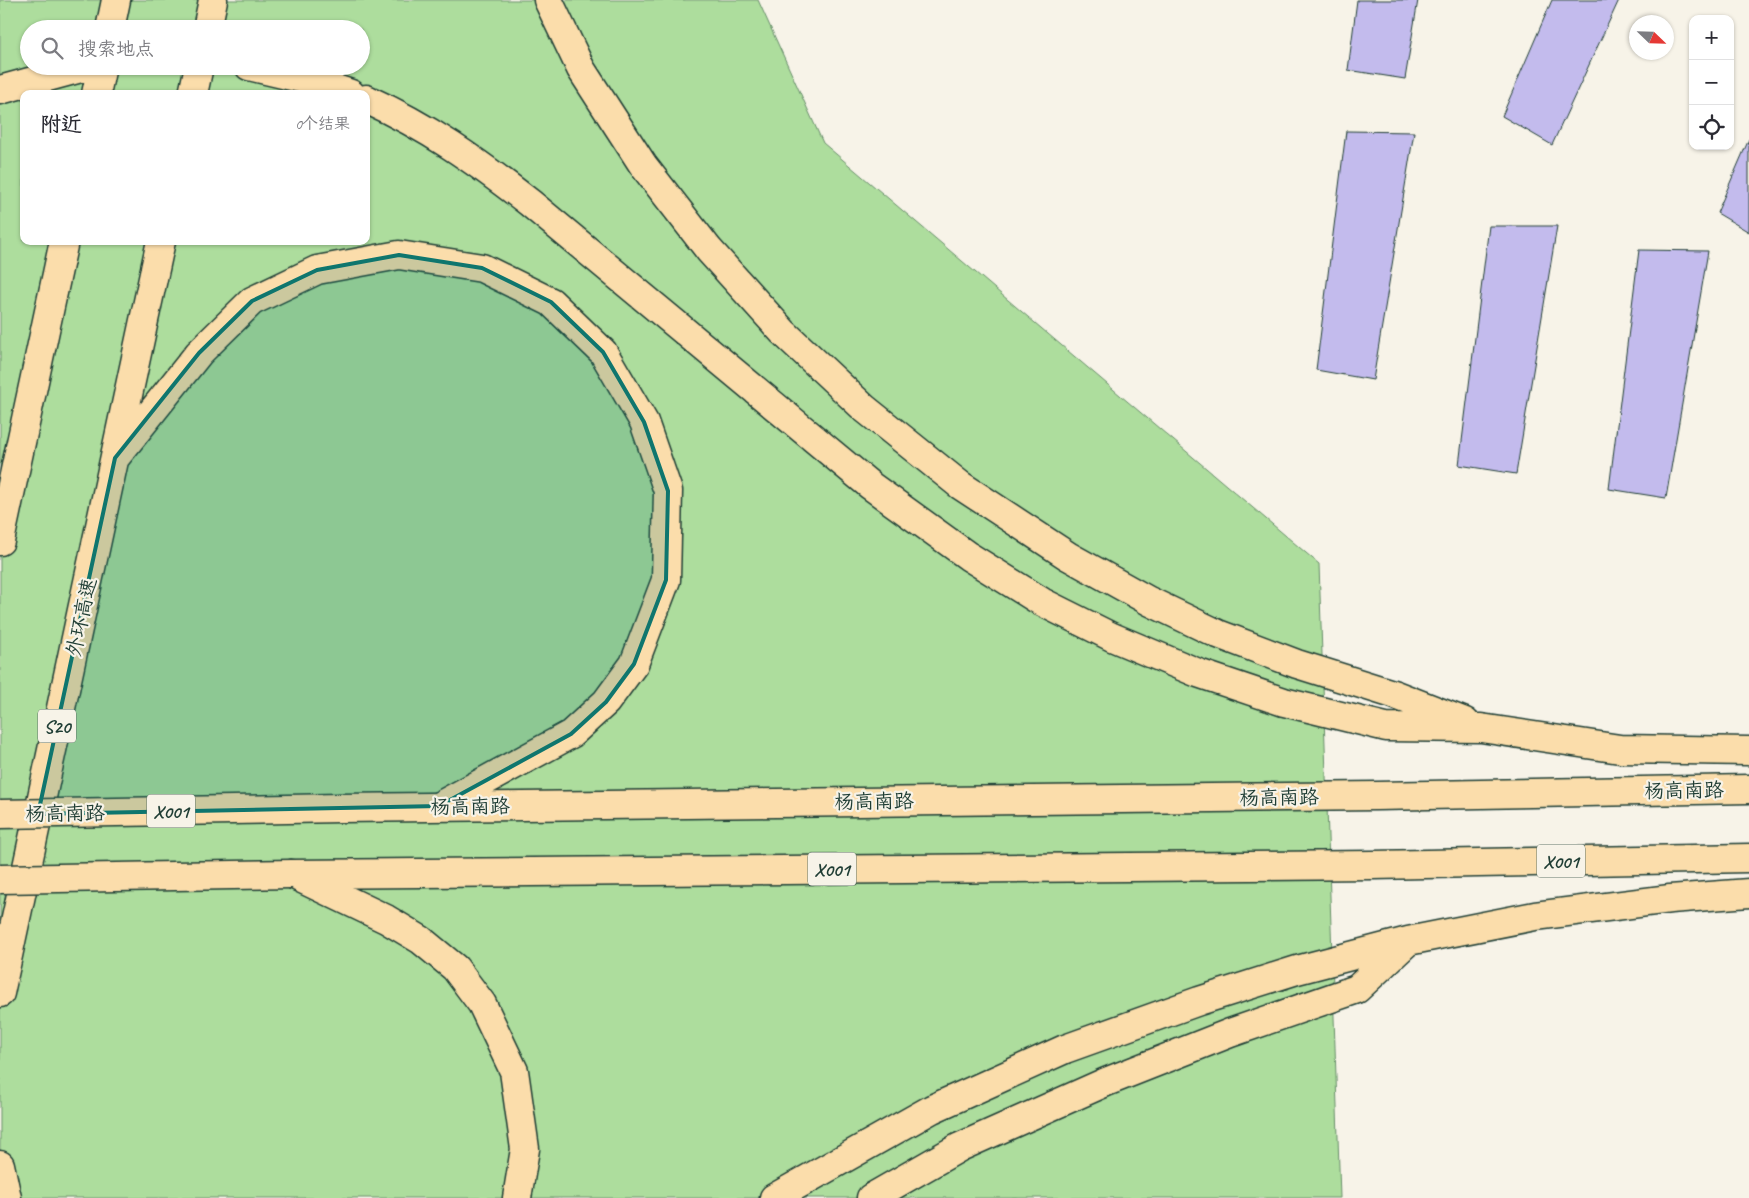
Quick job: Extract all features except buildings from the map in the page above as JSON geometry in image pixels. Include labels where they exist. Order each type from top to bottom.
[{"type":"highway","points":[[209,20],[213,0]]},
{"type":"highway","points":[[548,0],[581,69],[643,165],[709,250],[783,332],[864,408],[960,485],[1068,556],[1150,601],[1218,634],[1297,664],[1393,694],[1481,728]]},
{"type":"highway","points":[[0,90],[55,75]]},
{"type":"highway","points":[[97,90],[100,75]]},
{"type":"highway","points":[[194,90],[197,75]]},
{"type":"highway","points":[[288,75],[339,90]]},
{"type":"highway","points":[[370,101],[423,127],[480,163],[879,492],[968,556],[1042,602],[1112,637],[1198,673],[1284,702],[1386,727],[1481,728],[1620,748],[1749,751]]},
{"type":"highway","points":[[0,541],[63,245]]},
{"type":"highway","name":"外环高速","points":[[0,993],[160,245]]},
{"type":"highway","points":[[115,458],[199,354],[252,301],[317,270],[399,255],[482,268],[551,302],[603,352],[644,422],[668,490],[666,580],[634,664],[606,702],[571,734],[439,806]]},
{"type":"highway","name":"杨高南路","points":[[0,814],[439,806],[1377,796],[1749,789]]},
{"type":"highway","name":"X001","points":[[0,879],[292,874],[1373,865],[1749,858]]},
{"type":"highway","points":[[292,874],[386,919],[420,940],[455,968],[482,1004],[514,1071],[525,1149],[517,1198]]},
{"type":"highway","points":[[774,1198],[932,1109],[1066,1050],[1199,1001],[1297,970],[1408,941],[1535,916],[1670,899],[1749,893]]},
{"type":"highway","points":[[871,1198],[960,1147],[1106,1082],[1230,1033],[1357,989],[1408,941]]},
{"type":"highway","points":[[0,1165],[7,1198]]},
{"type":"highlighted area","points":[[399,255],[482,268],[551,302],[603,352],[644,422],[668,491],[666,580],[634,664],[606,702],[571,734],[439,806],[38,814],[115,458],[199,353],[252,301],[317,270]]},
{"type":"green space","points":[[0,0],[758,0],[823,143],[1319,564],[1340,1198],[0,1198]]}]
